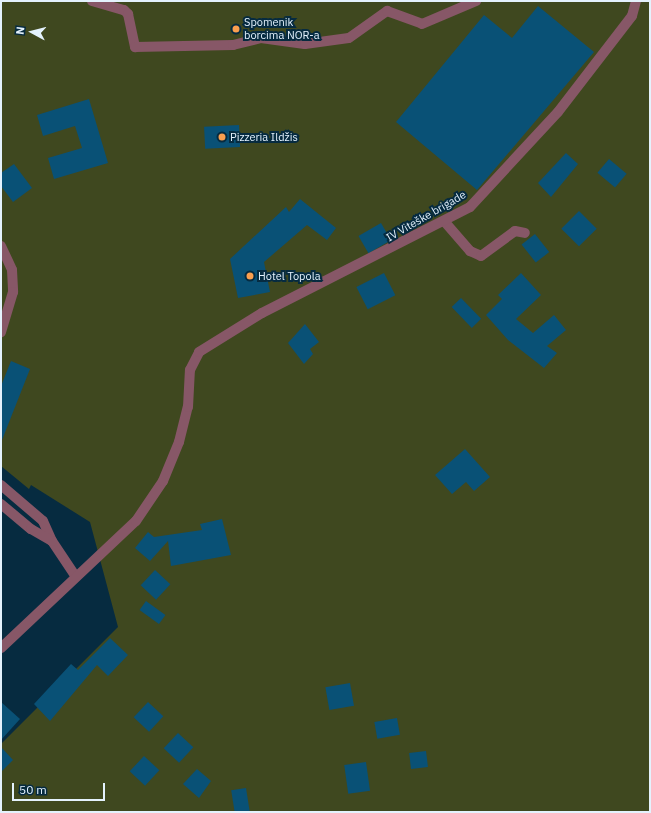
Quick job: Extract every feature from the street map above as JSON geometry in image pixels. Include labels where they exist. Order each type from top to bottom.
[{"type":"street","points":[[92,1],[124,10],[128,14],[135,47],[233,45],[261,38],[305,44],[349,38],[387,11],[422,24],[476,1]]},
{"type":"street","name":"IV Viteške brigade","points":[[76,577],[136,521],[163,481],[179,442],[188,407],[190,370],[200,352],[262,313],[470,207],[558,112],[632,16],[636,1]]},
{"type":"street","points":[[444,221],[470,251],[481,256],[515,231],[525,233]]},
{"type":"street","points":[[1,246],[12,270],[14,292],[1,332]]},
{"type":"street","points":[[1,485],[43,521],[52,541],[76,577],[1,648]]},
{"type":"street","points":[[1,504],[31,529],[52,541]]},
{"type":"green space","points":[[1,1],[650,1],[650,812],[1,812],[1,744],[118,627],[90,522],[31,485],[29,489],[1,466]]},
{"type":"building","points":[[538,6],[594,52],[477,190],[396,122],[484,15],[512,38]]},
{"type":"building","points":[[89,99],[108,163],[54,179],[48,158],[82,148],[75,126],[43,136],[37,115]]},
{"type":"building","name":"Pizzeria Ildžis","points":[[239,125],[240,147],[205,149],[204,127]]},
{"type":"building","points":[[566,153],[578,164],[551,197],[538,183]]},
{"type":"building","points":[[609,159],[627,174],[615,188],[597,173]]},
{"type":"building","points":[[14,164],[32,188],[13,202],[1,186],[1,173]]},
{"type":"building","points":[[300,199],[336,228],[327,240],[307,225],[264,262],[270,292],[238,298],[230,259],[286,207],[289,212]]},
{"type":"building","points":[[579,211],[597,229],[579,246],[561,229]]},
{"type":"building","points":[[381,223],[391,240],[368,253],[358,236]]},
{"type":"building","points":[[535,234],[549,252],[536,263],[522,244]]},
{"type":"building","points":[[384,273],[395,295],[368,309],[356,287]]},
{"type":"building","points":[[521,273],[541,295],[516,319],[533,333],[554,315],[566,330],[547,346],[557,353],[544,368],[508,340],[486,315],[502,299],[498,295]]},
{"type":"building","points":[[461,298],[481,319],[472,328],[452,307]]},
{"type":"building","points":[[305,324],[319,342],[310,349],[313,354],[304,364],[288,343]]},
{"type":"building","points":[[11,361],[30,369],[2,440],[1,386]]},
{"type":"building","points":[[465,449],[490,477],[474,491],[466,482],[452,494],[435,475]]},
{"type":"building","points":[[222,519],[231,555],[171,566],[168,541],[150,561],[135,548],[148,532],[154,537],[202,530],[200,524]]},
{"type":"building","points":[[155,570],[170,584],[156,600],[141,585]]},
{"type":"building","points":[[146,601],[165,615],[159,624],[140,610]]},
{"type":"building","points":[[110,638],[128,655],[108,676],[97,665],[50,721],[34,704],[71,664],[78,670]]},
{"type":"building","points":[[350,683],[354,706],[329,710],[325,687]]},
{"type":"building","points":[[1,702],[20,719],[1,740]]},
{"type":"building","points":[[148,702],[163,716],[149,732],[134,717]]},
{"type":"building","points":[[397,718],[400,735],[377,739],[374,722]]},
{"type":"building","points":[[178,733],[193,747],[179,763],[164,748]]},
{"type":"building","points":[[1,747],[13,760],[1,772]]},
{"type":"building","points":[[426,751],[428,767],[411,769],[409,753]]},
{"type":"building","points":[[144,756],[159,770],[145,786],[130,771]]},
{"type":"building","points":[[366,762],[370,791],[348,794],[344,765]]},
{"type":"building","points":[[197,769],[211,781],[199,798],[183,784]]},
{"type":"building","points":[[246,788],[250,812],[235,812],[231,790]]},
{"type":"place","name":"Spomenik borcima NOR-a","points":[[236,29]]},
{"type":"place","name":"Pizzeria Ildžis","points":[[222,137]]},
{"type":"place","name":"Hotel Topola","points":[[250,276]]}]
